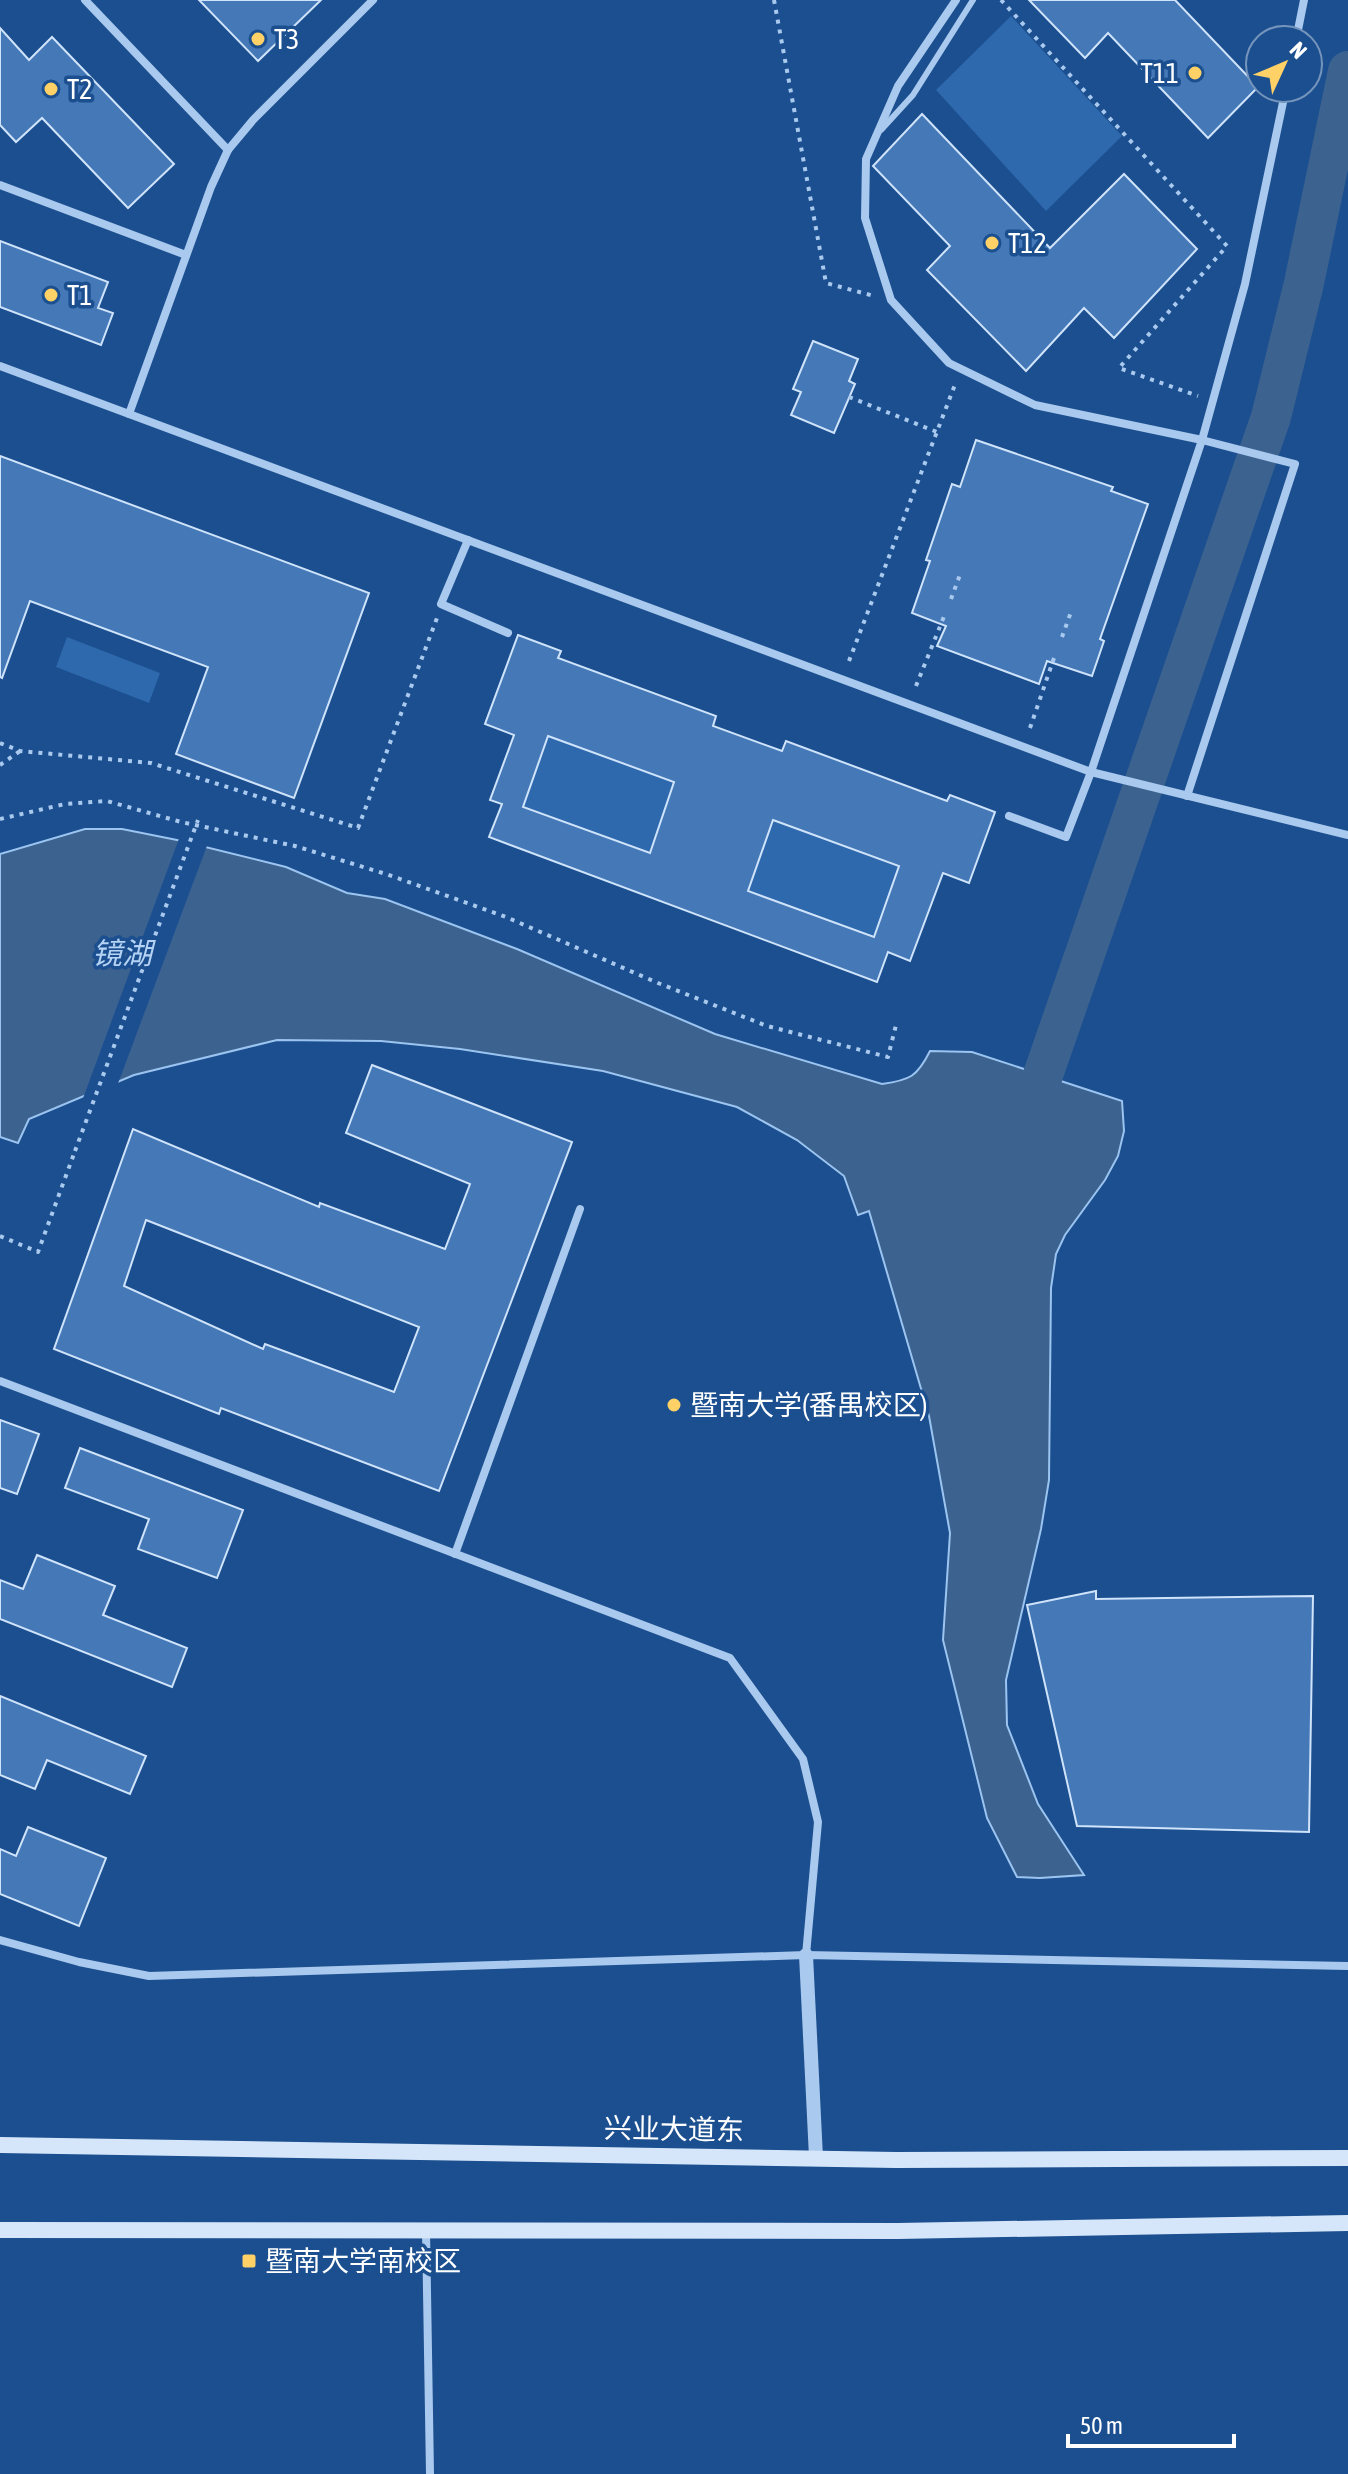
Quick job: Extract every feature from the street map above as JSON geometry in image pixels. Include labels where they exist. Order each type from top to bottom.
[{"type":"main road","name":"兴业大道东","points":[[0,2145],[896,2160],[1348,2158]]},
{"type":"main road","points":[[0,2230],[898,2231],[1348,2223]]},
{"type":"street","points":[[85,0],[228,150]]},
{"type":"street","points":[[129,414],[211,187],[228,150],[253,120],[373,0]]},
{"type":"street","points":[[956,0],[898,86],[866,159],[865,218],[891,300],[949,363],[1035,405],[1202,440],[1295,464],[1187,796]]},
{"type":"street","points":[[1299,24],[1304,0]]},
{"type":"street","points":[[1009,816],[1066,837],[1091,772],[1202,440],[1245,284],[1283,104]]},
{"type":"street","points":[[0,185],[186,255]]},
{"type":"street","points":[[0,366],[1091,772],[1348,835]]},
{"type":"street","points":[[468,540],[441,604],[508,633]]},
{"type":"street","points":[[455,1554],[580,1209]]},
{"type":"street","points":[[0,1381],[730,1658],[803,1759],[818,1822],[806,1955],[816,2157]]},
{"type":"street","points":[[0,1940],[79,1962],[149,1976],[806,1955],[1348,1966]]},
{"type":"street","points":[[426,2230],[430,2474]]},
{"type":"lane","points":[[876,136],[913,95],[973,0]]},
{"type":"path","points":[[774,0],[826,283],[891,300]]},
{"type":"path","points":[[1001,0],[1227,246],[1119,368],[1213,401]]},
{"type":"path","points":[[849,661],[962,369]]},
{"type":"path","points":[[849,397],[937,432]]},
{"type":"path","points":[[951,599],[961,572]]},
{"type":"path","points":[[0,743],[20,751],[151,763],[358,828],[441,604]]},
{"type":"path","points":[[1062,637],[1071,612]]},
{"type":"path","points":[[916,686],[945,614]]},
{"type":"path","points":[[1030,728],[1055,655]]},
{"type":"path","points":[[0,765],[20,751]]},
{"type":"path","points":[[0,819],[65,804],[107,801],[181,822],[295,846],[386,874],[506,917],[767,1026],[888,1057],[896,1025]]},
{"type":"path","points":[[0,1236],[38,1252],[198,820]]},
{"type":"shaded area","points":[[1011,16],[1122,136],[1046,211],[936,90]]},
{"type":"shaded area","points":[[67,637],[160,673],[149,703],[56,667]]},
{"type":"shaded area","points":[[548,736],[674,782],[650,853],[523,807]]},
{"type":"shaded area","points":[[773,820],[899,866],[874,937],[748,891]]},
{"type":"water","name":"镜湖","points":[[85,829],[122,829],[286,867],[347,893],[385,899],[517,949],[715,1034],[882,1084],[912,1076],[930,1051],[972,1052],[1122,1101],[1124,1131],[1118,1156],[1105,1180],[1065,1235],[1056,1254],[1051,1288],[1049,1480],[1041,1529],[1006,1680],[1007,1725],[1038,1804],[1084,1875],[1017,1877],[987,1818],[943,1640],[950,1533],[929,1416],[869,1211],[858,1215],[844,1176],[797,1140],[737,1107],[603,1071],[460,1049],[381,1041],[277,1040],[134,1075],[29,1119],[18,1143],[0,1137],[0,854]]},
{"type":"pier","points":[[180,836],[208,843],[117,1086],[82,1101]]},
{"type":"building","name":"T3","points":[[199,0],[321,0],[258,61]]},
{"type":"building","name":"T11","points":[[1029,0],[1175,0],[1244,72],[1244,101],[1208,138],[1108,33],[1085,58]]},
{"type":"building","name":"T2","points":[[0,28],[29,60],[52,37],[174,164],[128,208],[42,118],[16,142],[0,125]]},
{"type":"building","points":[[922,114],[1050,248],[1124,174],[1197,249],[1114,338],[1084,308],[1026,371],[927,270],[950,246],[873,166]]},
{"type":"building","name":"T1","points":[[0,241],[108,282],[98,308],[113,313],[101,345],[0,307]]},
{"type":"building","points":[[813,341],[858,359],[849,381],[855,384],[834,433],[791,415],[801,392],[793,389]]},
{"type":"building","points":[[976,440],[1113,487],[1111,491],[1148,504],[1100,639],[1104,641],[1092,676],[1047,661],[1039,684],[937,646],[946,626],[912,613],[952,484],[960,487]]},
{"type":"building","points":[[0,456],[369,593],[294,798],[176,754],[208,667],[30,601],[0,677]]},
{"type":"building","points":[[518,635],[561,651],[558,658],[716,716],[713,726],[782,751],[786,741],[947,801],[950,795],[995,812],[969,883],[943,873],[910,961],[888,952],[877,982],[489,837],[502,804],[490,800],[514,735],[485,724]],"holes":[[[548,736],[674,782],[650,853],[523,807]],[[773,820],[899,866],[874,937],[748,891]]]},
{"type":"building","points":[[372,1065],[572,1142],[439,1491],[221,1408],[219,1414],[54,1349],[133,1129],[319,1207],[320,1203],[445,1249],[470,1184],[346,1133]],"holes":[[[146,1220],[419,1327],[394,1392],[265,1344],[263,1349],[124,1286]]]},
{"type":"building","points":[[0,1420],[39,1434],[17,1494],[0,1488]]},
{"type":"building","points":[[80,1448],[243,1510],[217,1578],[138,1549],[149,1519],[65,1488]]},
{"type":"building","points":[[37,1555],[115,1586],[103,1615],[187,1648],[172,1687],[0,1619],[0,1580],[23,1589]]},
{"type":"building","points":[[1096,1591],[1096,1599],[1313,1596],[1309,1832],[1077,1826],[1027,1605]]},
{"type":"building","points":[[0,1696],[146,1756],[130,1794],[47,1760],[35,1789],[0,1775]]},
{"type":"building","points":[[28,1827],[106,1858],[79,1926],[0,1894],[0,1849],[16,1856]]},
{"type":"waterway","points":[[1043,1075],[1271,417],[1304,283],[1348,71]]},
{"type":"place","name":"T3","points":[[258,39]]},
{"type":"place","name":"T11","points":[[1195,73]]},
{"type":"place","name":"T2","points":[[51,89]]},
{"type":"place","name":"T12","points":[[992,243]]},
{"type":"place","name":"T1","points":[[51,295]]},
{"type":"place","name":"暨南大学(番禺校区)","points":[[674,1405]]},
{"type":"place","name":"暨南大学南校区","points":[[249,2261]]}]
